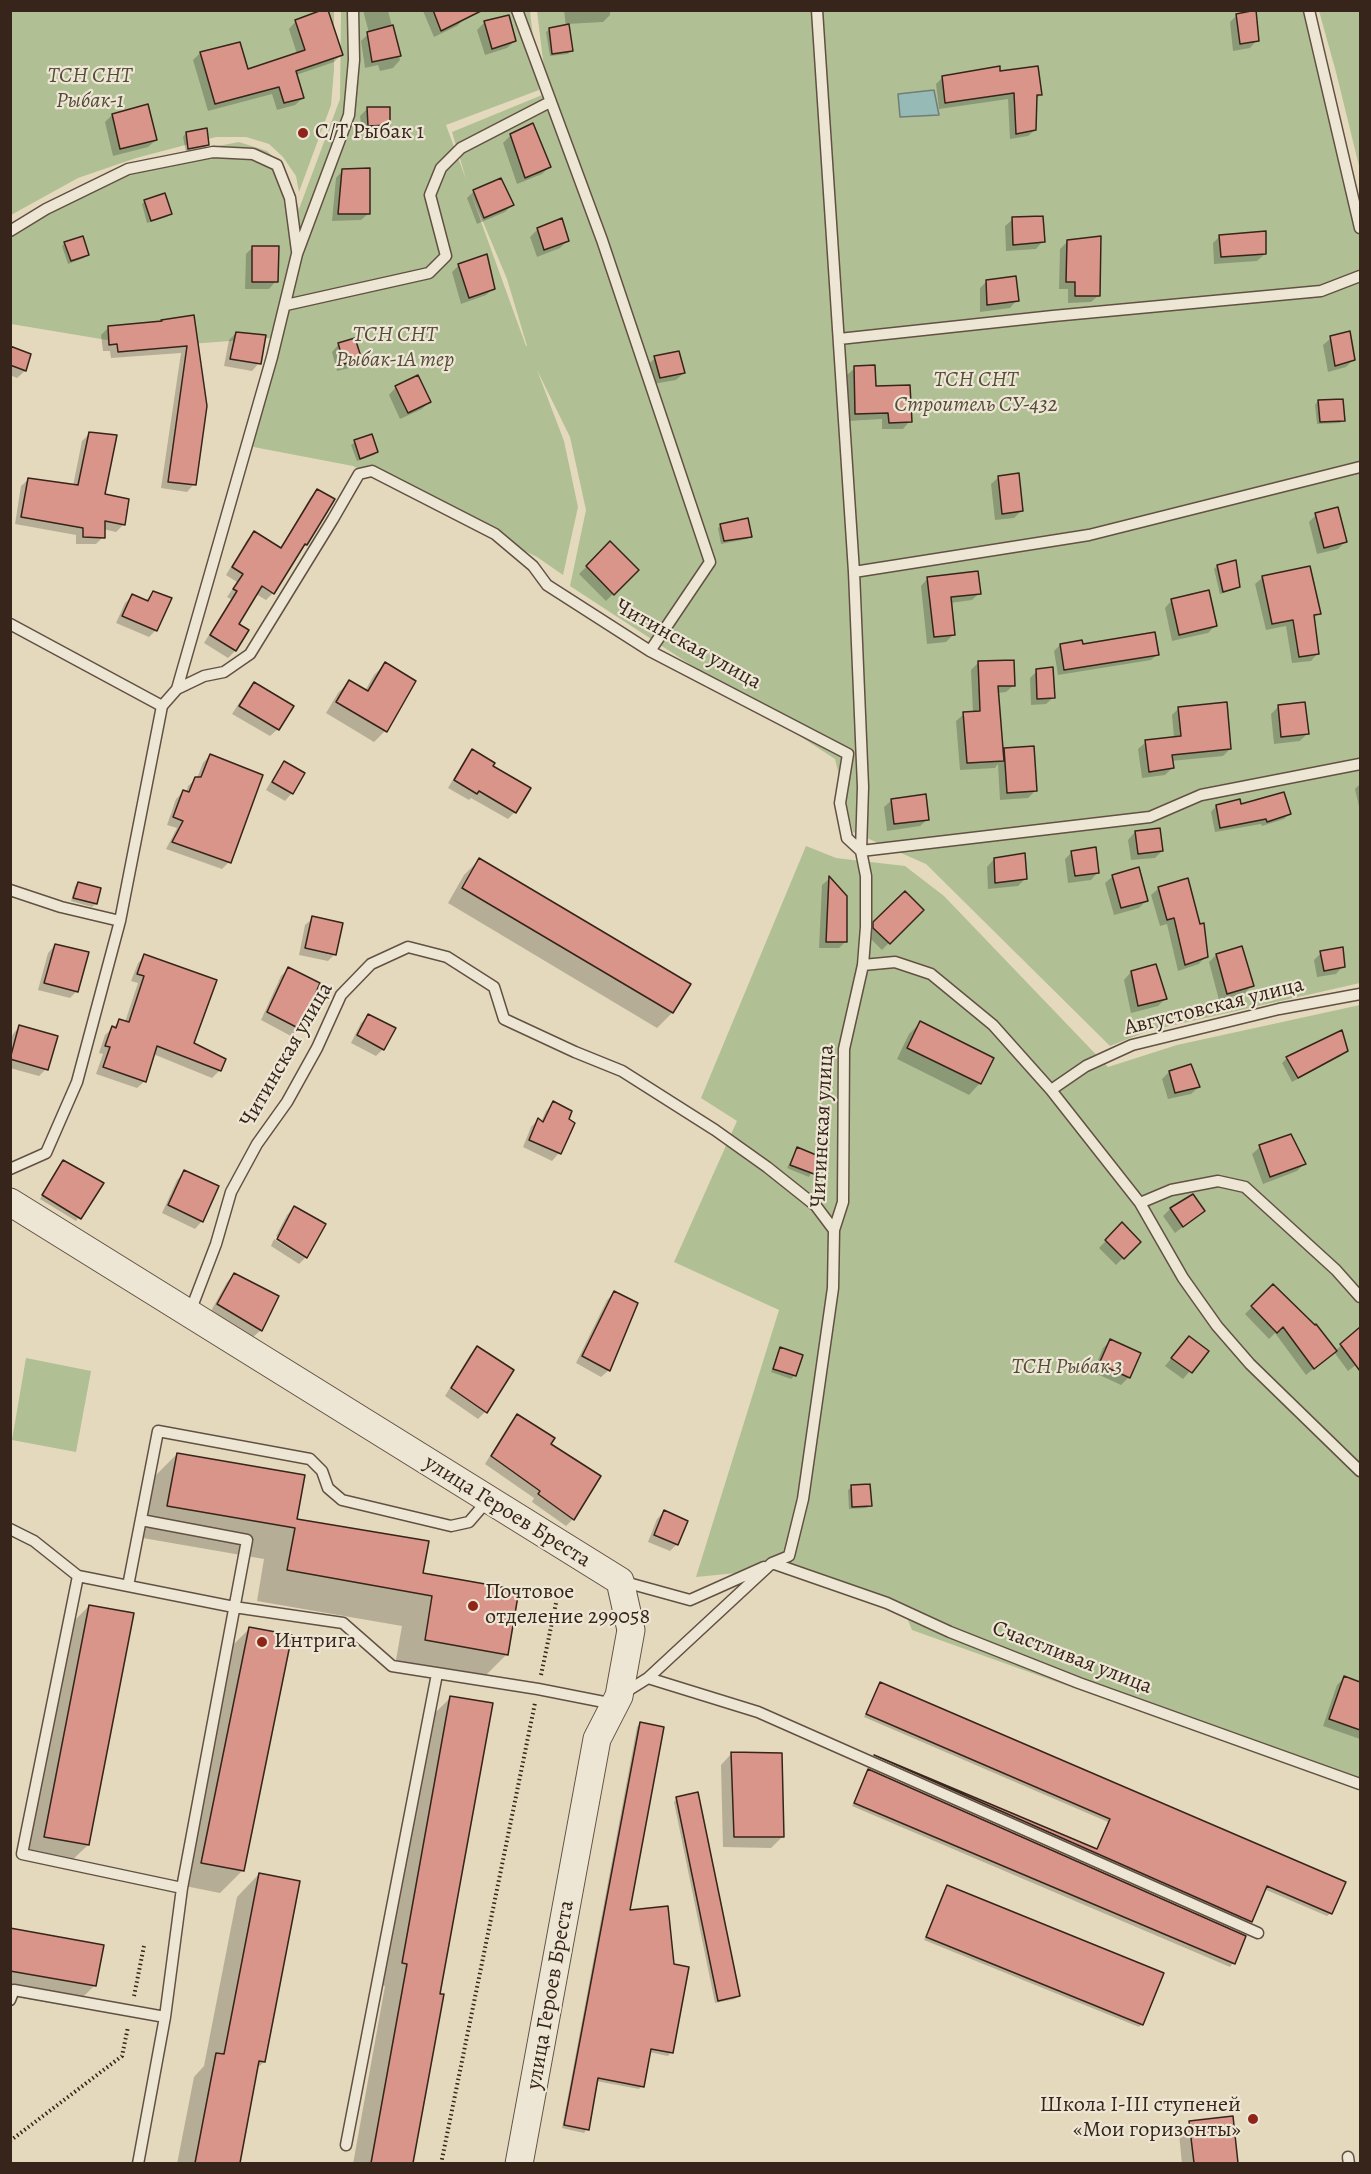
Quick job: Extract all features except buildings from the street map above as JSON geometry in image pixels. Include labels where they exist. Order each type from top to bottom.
[{"type":"street","name":"улица Героев Бреста","points":[[10,1202],[620,1581],[632,1630],[617,1700],[597,1739],[519,2163]]},
{"type":"lane","points":[[10,1169],[46,1153],[77,1082],[120,921],[162,706],[177,688],[286,305],[297,254],[349,115],[354,60],[352,10]]},
{"type":"lane","points":[[517,10],[602,240],[710,562],[650,651]]},
{"type":"lane","points":[[818,10],[854,572],[863,787],[861,851],[1150,817],[1201,795],[1360,764]]},
{"type":"lane","points":[[1309,10],[1360,228]]},
{"type":"lane","points":[[286,305],[429,273],[446,256],[430,195],[441,168],[461,148],[550,102]]},
{"type":"lane","points":[[10,231],[46,209],[128,170],[213,152],[253,154],[277,165],[290,198],[297,254]]},
{"type":"lane","points":[[839,339],[1321,291],[1360,276]]},
{"type":"lane","points":[[854,572],[1089,535],[1360,467]]},
{"type":"lane","name":"Читинская улица","points":[[177,688],[204,676],[224,672],[250,654],[359,474],[372,471],[495,534],[533,566],[547,585],[650,651],[848,754],[840,803],[847,838],[861,851],[866,876],[866,927],[863,965],[844,1049],[843,1202],[834,1230]]},
{"type":"lane","points":[[10,624],[162,706]]},
{"type":"lane","points":[[10,890],[61,907],[120,921]]},
{"type":"lane","name":"Читинская улица","points":[[190,1312],[216,1244],[231,1192],[258,1144],[287,1102],[317,1048],[341,995],[371,964],[408,946],[447,957],[494,987],[504,1019],[622,1071],[715,1130],[816,1206],[834,1230]]},
{"type":"lane","points":[[863,965],[895,962],[931,974],[993,1025],[1051,1090],[1140,1203],[1183,1278],[1217,1326],[1250,1364],[1360,1471]]},
{"type":"lane","name":"Августовская улица","points":[[1051,1090],[1086,1066],[1132,1045],[1279,1008],[1360,994]]},
{"type":"lane","points":[[1140,1203],[1171,1190],[1218,1181],[1245,1187],[1336,1270],[1360,1297]]},
{"type":"lane","points":[[620,1581],[690,1600],[789,1556],[803,1499],[833,1288],[834,1230]]},
{"type":"lane","points":[[128,1586],[158,1431],[310,1459],[322,1471],[328,1488],[342,1500],[451,1526],[469,1522],[488,1500]]},
{"type":"lane","points":[[138,2163],[165,2017],[182,1888],[247,1540],[141,1520]]},
{"type":"lane","points":[[10,1529],[33,1541],[78,1576],[234,1607],[343,1623],[392,1666],[617,1700],[648,1678],[772,1563]]},
{"type":"lane","name":"Счастливая улица","points":[[772,1563],[887,1603],[950,1632],[1079,1683],[1360,1784]]},
{"type":"lane","points":[[22,1854],[78,1576]]},
{"type":"lane","points":[[346,2145],[437,1674]]},
{"type":"lane","points":[[648,1678],[758,1712],[1258,1933]]},
{"type":"lane","points":[[10,1852],[182,1888]]},
{"type":"lane","points":[[10,2000],[14,1990],[165,2017]]},
{"type":"path","points":[[441,2163],[556,1603]]},
{"type":"path","points":[[10,2141],[123,2056],[144,1946]]},
{"type":"green space","name":"ТСН СНТ Рыбак-1","points":[[11,11],[334,11],[334,70],[331,105],[299,192],[296,176],[283,157],[269,144],[246,137],[216,137],[136,158],[78,178],[11,215]]},
{"type":"green space","name":"ТСН СНТ Строитель СУ-432","points":[[341,11],[530,11],[539,90],[446,125],[466,179],[452,132],[547,93],[537,11],[1307,11],[1360,234],[1360,983],[1148,1031],[1110,1046],[926,864],[853,832],[835,759],[570,586],[586,510],[570,437],[537,370],[564,441],[578,507],[563,575],[537,557],[353,466],[243,445],[271,338],[149,347],[11,324],[11,224],[83,184],[109,173],[166,156],[239,142],[267,151],[284,167],[299,209],[340,99]],"holes":[[[470,191],[507,279],[527,346]]]},
{"type":"green space","points":[[1319,11],[1360,11],[1360,170],[1336,72]]},
{"type":"green space","name":"ТСН Рыбак 3","points":[[806,846],[836,858],[905,866],[944,896],[1108,1067],[1177,1045],[1360,1005],[1360,1791],[912,1630],[907,1618],[798,1567],[696,1577],[779,1310],[674,1262],[737,1121],[701,1098]]},
{"type":"green space","points":[[26,1358],[91,1371],[76,1452],[12,1440]]},
{"type":"water","points":[[934,90],[939,115],[900,117],[898,94]]},
{"type":"place","name":"С/Т Рыбак 1","points":[[303,133]]},
{"type":"place","name":"Почтовое отделение 299058","points":[[473,1606]]},
{"type":"place","name":"Интрига","points":[[262,1642]]},
{"type":"place","name":"Школа I-III ступеней «Мои горизонты»","points":[[1253,2119]]},
{"type":"park label","name":"ТСН СНТ Рыбак-1А тер","points":[[395,348]]}]
